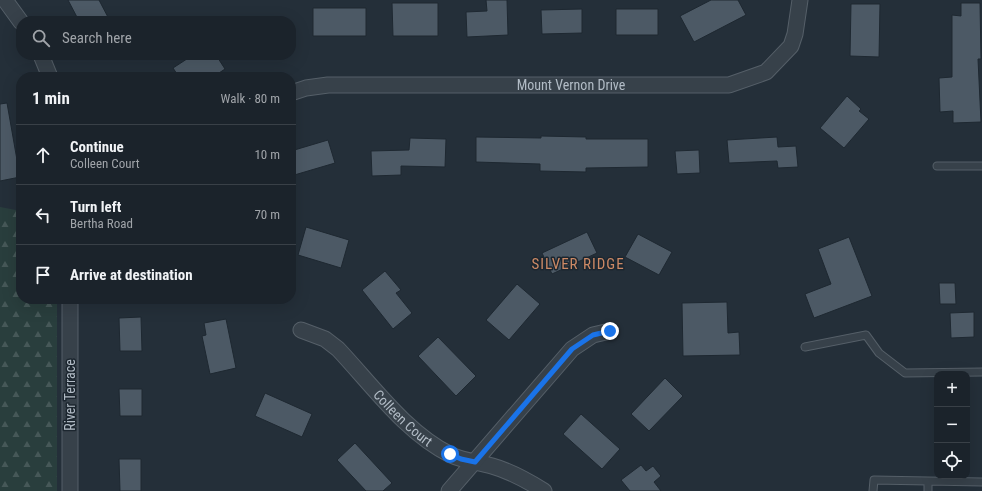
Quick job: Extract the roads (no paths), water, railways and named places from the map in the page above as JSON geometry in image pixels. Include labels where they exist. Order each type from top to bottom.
[{"type":"street","points":[[5,0],[17,16]]},
{"type":"street","name":"Mount Vernon Drive","points":[[296,91],[306,88],[328,86],[729,85],[766,72],[791,46],[795,34],[800,0]]},
{"type":"street","points":[[43,60],[48,72]]},
{"type":"street","name":"River Terrace","points":[[70,304],[70,491]]},
{"type":"street","name":"Colleen Court","points":[[301,330],[325,339],[338,349],[410,426],[424,438],[461,459],[508,472],[544,491]]},
{"type":"street","points":[[449,491],[572,349],[593,335],[610,331]]},
{"type":"lane","points":[[937,166],[982,166]]},
{"type":"lane","points":[[805,347],[866,335],[879,353],[904,373],[982,372]]},
{"type":"lane","points":[[873,491],[874,480],[982,482]]},
{"type":"lane","points":[[928,482],[928,491]]},
{"type":"district","name":"SILVER RIDGE","points":[[578,264]]}]
